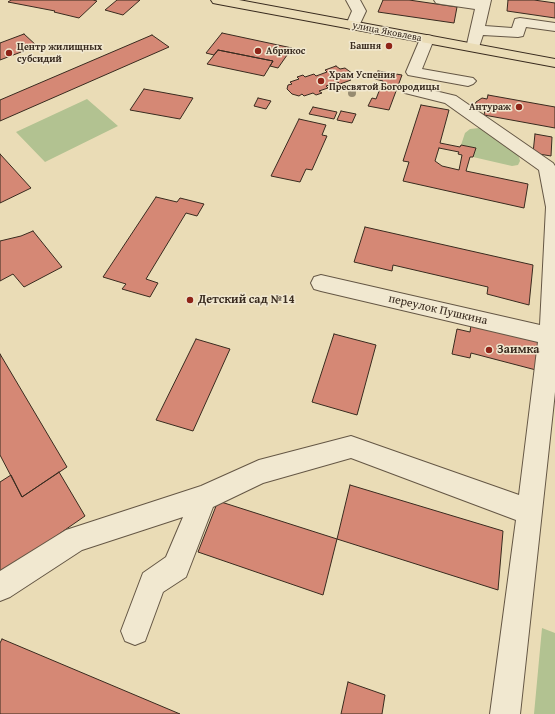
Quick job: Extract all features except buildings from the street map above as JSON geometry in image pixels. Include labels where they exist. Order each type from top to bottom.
[{"type":"main road","name":"улица Яковлева","points":[[218,0],[555,63]]},
{"type":"street","points":[[353,0],[359,11],[353,25]]},
{"type":"street","points":[[441,0],[483,3],[473,48]]},
{"type":"street","points":[[478,30],[518,33],[520,22],[555,27]]},
{"type":"street","points":[[427,39],[413,72],[468,82]]},
{"type":"street","points":[[410,90],[450,99],[547,167],[555,207],[552,336],[504,714]]},
{"type":"street","name":"переулок Пушкина","points":[[321,283],[552,336]]},
{"type":"street","points":[[0,587],[75,539],[204,498],[259,472],[351,447],[530,512]]},
{"type":"street","points":[[135,631],[153,583],[176,567],[204,498]]},
{"type":"green space","points":[[87,99],[118,126],[45,162],[16,132]]},
{"type":"green space","points":[[479,128],[514,151],[519,157],[520,161],[518,165],[512,166],[473,157],[475,148],[461,145],[465,133],[470,129]]},
{"type":"green space","points":[[542,628],[555,633],[555,714],[534,714]]},
{"type":"place","name":"Башня","points":[[389,46]]},
{"type":"place","name":"Абрикос","points":[[258,51]]},
{"type":"place","name":"Центр жилищных субсидий","points":[[9,53]]},
{"type":"place","name":"Храм Успения Пресвятой Богородицы","points":[[321,81]]},
{"type":"place","name":"Антураж","points":[[519,107]]},
{"type":"place","name":"Детский сад №14","points":[[190,300]]},
{"type":"place","name":"Заимка","points":[[489,350]]}]
